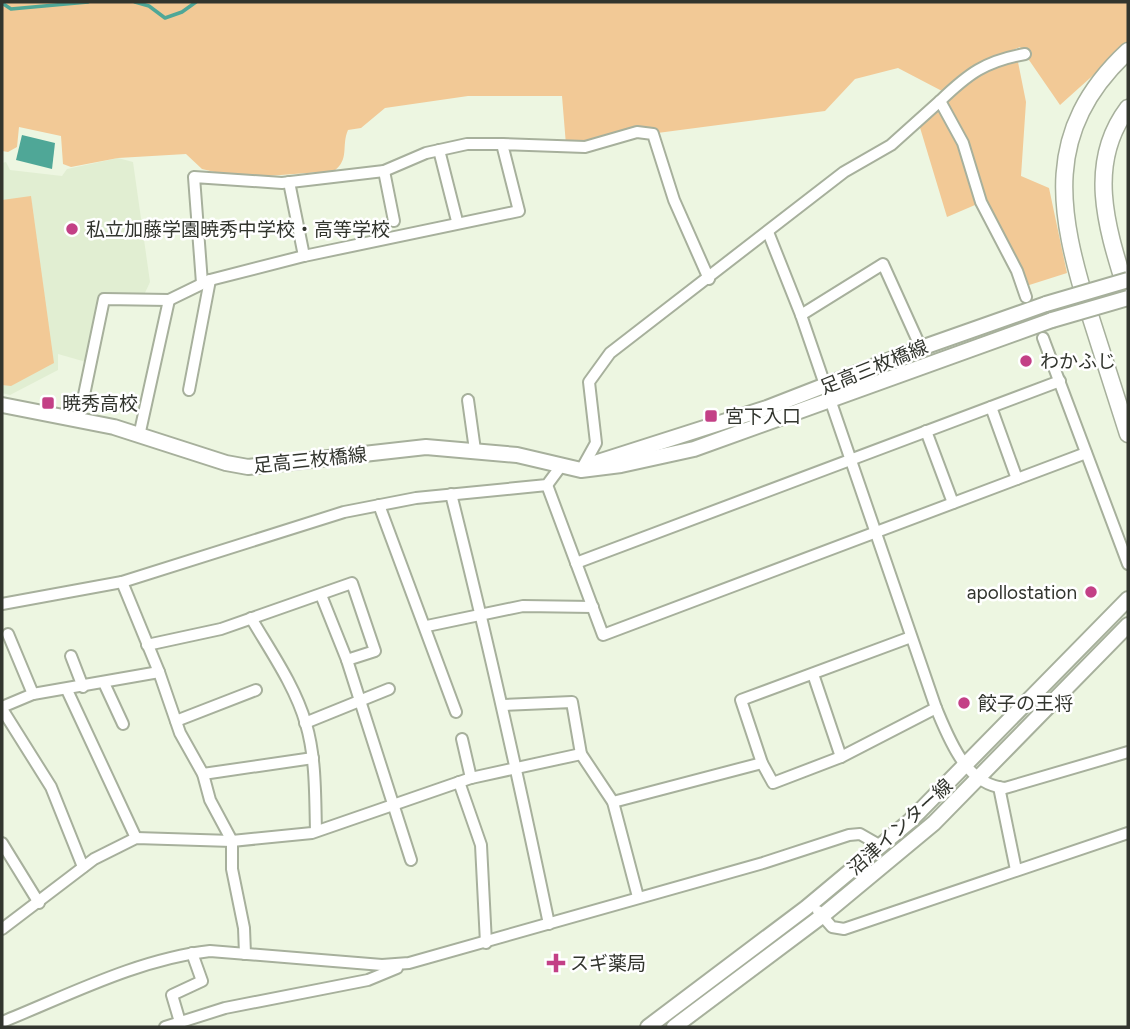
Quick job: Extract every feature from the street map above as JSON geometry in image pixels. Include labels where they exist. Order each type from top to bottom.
[{"type":"highway","points":[[1128,51],[1102,79],[1078,121],[1066,163],[1062,203],[1074,263],[1128,434]]},
{"type":"highway","points":[[1128,108],[1110,143],[1103,177],[1108,228],[1128,297]]},
{"type":"main road","name":"足高三枚橋線","points":[[827,395],[921,348],[1046,304],[1128,280]]},
{"type":"main road","name":"足高三枚橋線","points":[[2,405],[79,419],[226,464],[248,467],[426,447],[517,455],[581,470],[621,465],[694,449],[827,395],[1128,297]]},
{"type":"main road","name":"沼津インター線","points":[[648,1027],[811,904],[881,846],[968,765],[1128,600]]},
{"type":"main road","name":"沼津インター線","points":[[674,1027],[822,916],[903,850],[980,778],[1128,625]]},
{"type":"street","points":[[581,470],[596,443],[589,382],[610,353],[844,172],[891,145],[975,70],[997,59],[1025,54]]},
{"type":"street","points":[[940,102],[963,143],[982,202],[1017,271],[1026,297]]},
{"type":"street","points":[[189,390],[206,281],[194,177],[289,182],[384,171],[439,150],[467,144],[584,147],[637,132],[653,134],[674,200],[709,279]]},
{"type":"street","points":[[79,419],[104,299],[169,300],[206,281],[304,256],[457,221],[519,211],[502,144]]},
{"type":"street","points":[[439,150],[457,221]]},
{"type":"street","points":[[384,171],[394,221]]},
{"type":"street","points":[[289,182],[304,256]]},
{"type":"street","points":[[768,232],[801,315],[950,743],[980,778],[999,787],[1016,786],[1128,752]]},
{"type":"street","points":[[801,315],[883,264],[921,348]]},
{"type":"street","points":[[139,436],[169,300]]},
{"type":"street","points":[[1042,338],[1128,564]]},
{"type":"street","points":[[576,563],[1060,382]]},
{"type":"street","points":[[468,400],[475,450]]},
{"type":"street","points":[[991,407],[1017,479]]},
{"type":"street","points":[[926,431],[953,503]]},
{"type":"street","points":[[547,485],[603,635],[1086,453]]},
{"type":"street","points":[[2,604],[122,582],[344,512],[451,494],[547,485],[561,466]]},
{"type":"street","points":[[451,494],[503,705],[514,768],[549,923]]},
{"type":"street","points":[[379,505],[427,626],[456,712]]},
{"type":"street","points":[[122,582],[176,720],[203,774],[210,800],[232,841],[232,869],[244,928],[245,954]]},
{"type":"street","points":[[147,645],[220,629],[352,583],[375,651],[347,660]]},
{"type":"street","points":[[321,594],[347,660],[411,860]]},
{"type":"street","points":[[427,626],[523,606],[593,607]]},
{"type":"street","points":[[251,618],[291,687],[305,723],[313,758],[316,831]]},
{"type":"street","points":[[8,634],[33,694]]},
{"type":"street","points":[[911,637],[741,701],[762,763],[773,783],[841,757],[936,708]]},
{"type":"street","points":[[71,656],[83,687]]},
{"type":"street","points":[[83,867],[51,788],[2,708],[33,694],[159,672]]},
{"type":"street","points":[[813,674],[841,757]]},
{"type":"street","points":[[104,683],[123,724]]},
{"type":"street","points":[[305,723],[389,689]]},
{"type":"street","points":[[67,690],[136,838]]},
{"type":"street","points":[[176,720],[257,690]]},
{"type":"street","points":[[503,705],[572,702],[581,754],[613,802],[638,897]]},
{"type":"street","points":[[463,739],[471,778]]},
{"type":"street","points":[[2,929],[83,867],[136,838],[232,841],[316,831],[471,778],[581,754]]},
{"type":"street","points":[[203,774],[313,758]]},
{"type":"street","points":[[613,802],[762,763]]},
{"type":"street","points":[[459,782],[481,845],[486,943]]},
{"type":"street","points":[[999,787],[1016,870]]},
{"type":"street","points":[[811,904],[832,927],[844,929],[1128,833]]},
{"type":"street","points":[[165,1027],[225,1008],[368,979],[409,963],[763,863],[849,835],[860,834],[881,846]]},
{"type":"street","points":[[2,843],[39,903]]},
{"type":"street","points":[[2,1022],[154,962],[192,953],[245,954],[383,965],[409,963]]},
{"type":"street","points":[[180,1023],[172,995],[202,981],[192,953]]},
{"type":"shaded area","points":[[2,2],[1128,2],[1128,44],[1060,105],[1020,47],[976,66],[942,91],[898,68],[855,79],[825,111],[566,145],[562,96],[468,96],[385,108],[361,128],[348,130],[344,157],[334,171],[240,178],[202,169],[186,154],[118,158],[71,167],[63,164],[61,136],[19,127],[17,147],[8,152],[2,151]]},
{"type":"shaded area","points":[[1008,61],[1018,62],[1026,102],[1021,176],[1049,188],[1067,273],[1023,287],[982,202],[947,217],[918,121],[964,79]]},
{"type":"shaded area","name":"私立加藤学園暁秀中学校・高等学校","points":[[118,158],[133,162],[150,282],[144,295],[100,295],[86,362],[58,354],[58,370],[10,395],[2,393],[2,163],[6,162],[10,170],[62,176],[67,169]]},
{"type":"shaded area","points":[[31,196],[54,363],[11,386],[2,385],[2,200]]},
{"type":"water","points":[[22,135],[55,143],[52,169],[16,160]]},
{"type":"waterway","points":[[2,3],[11,9],[88,2]]},
{"type":"waterway","points":[[135,2],[149,6],[165,18],[182,12],[196,2]]},
{"type":"place","name":"私立加藤学園暁秀中学校・高等学校","points":[[72,229]]},
{"type":"place","name":"わかふじ","points":[[1026,361]]},
{"type":"place","name":"暁秀高校","points":[[48,403]]},
{"type":"place","name":"宮下入口","points":[[711,416]]},
{"type":"place","name":"apollostation","points":[[1091,592]]},
{"type":"place","name":"餃子の王将","points":[[964,703]]},
{"type":"place","name":"スギ薬局","points":[[556,963]]}]
